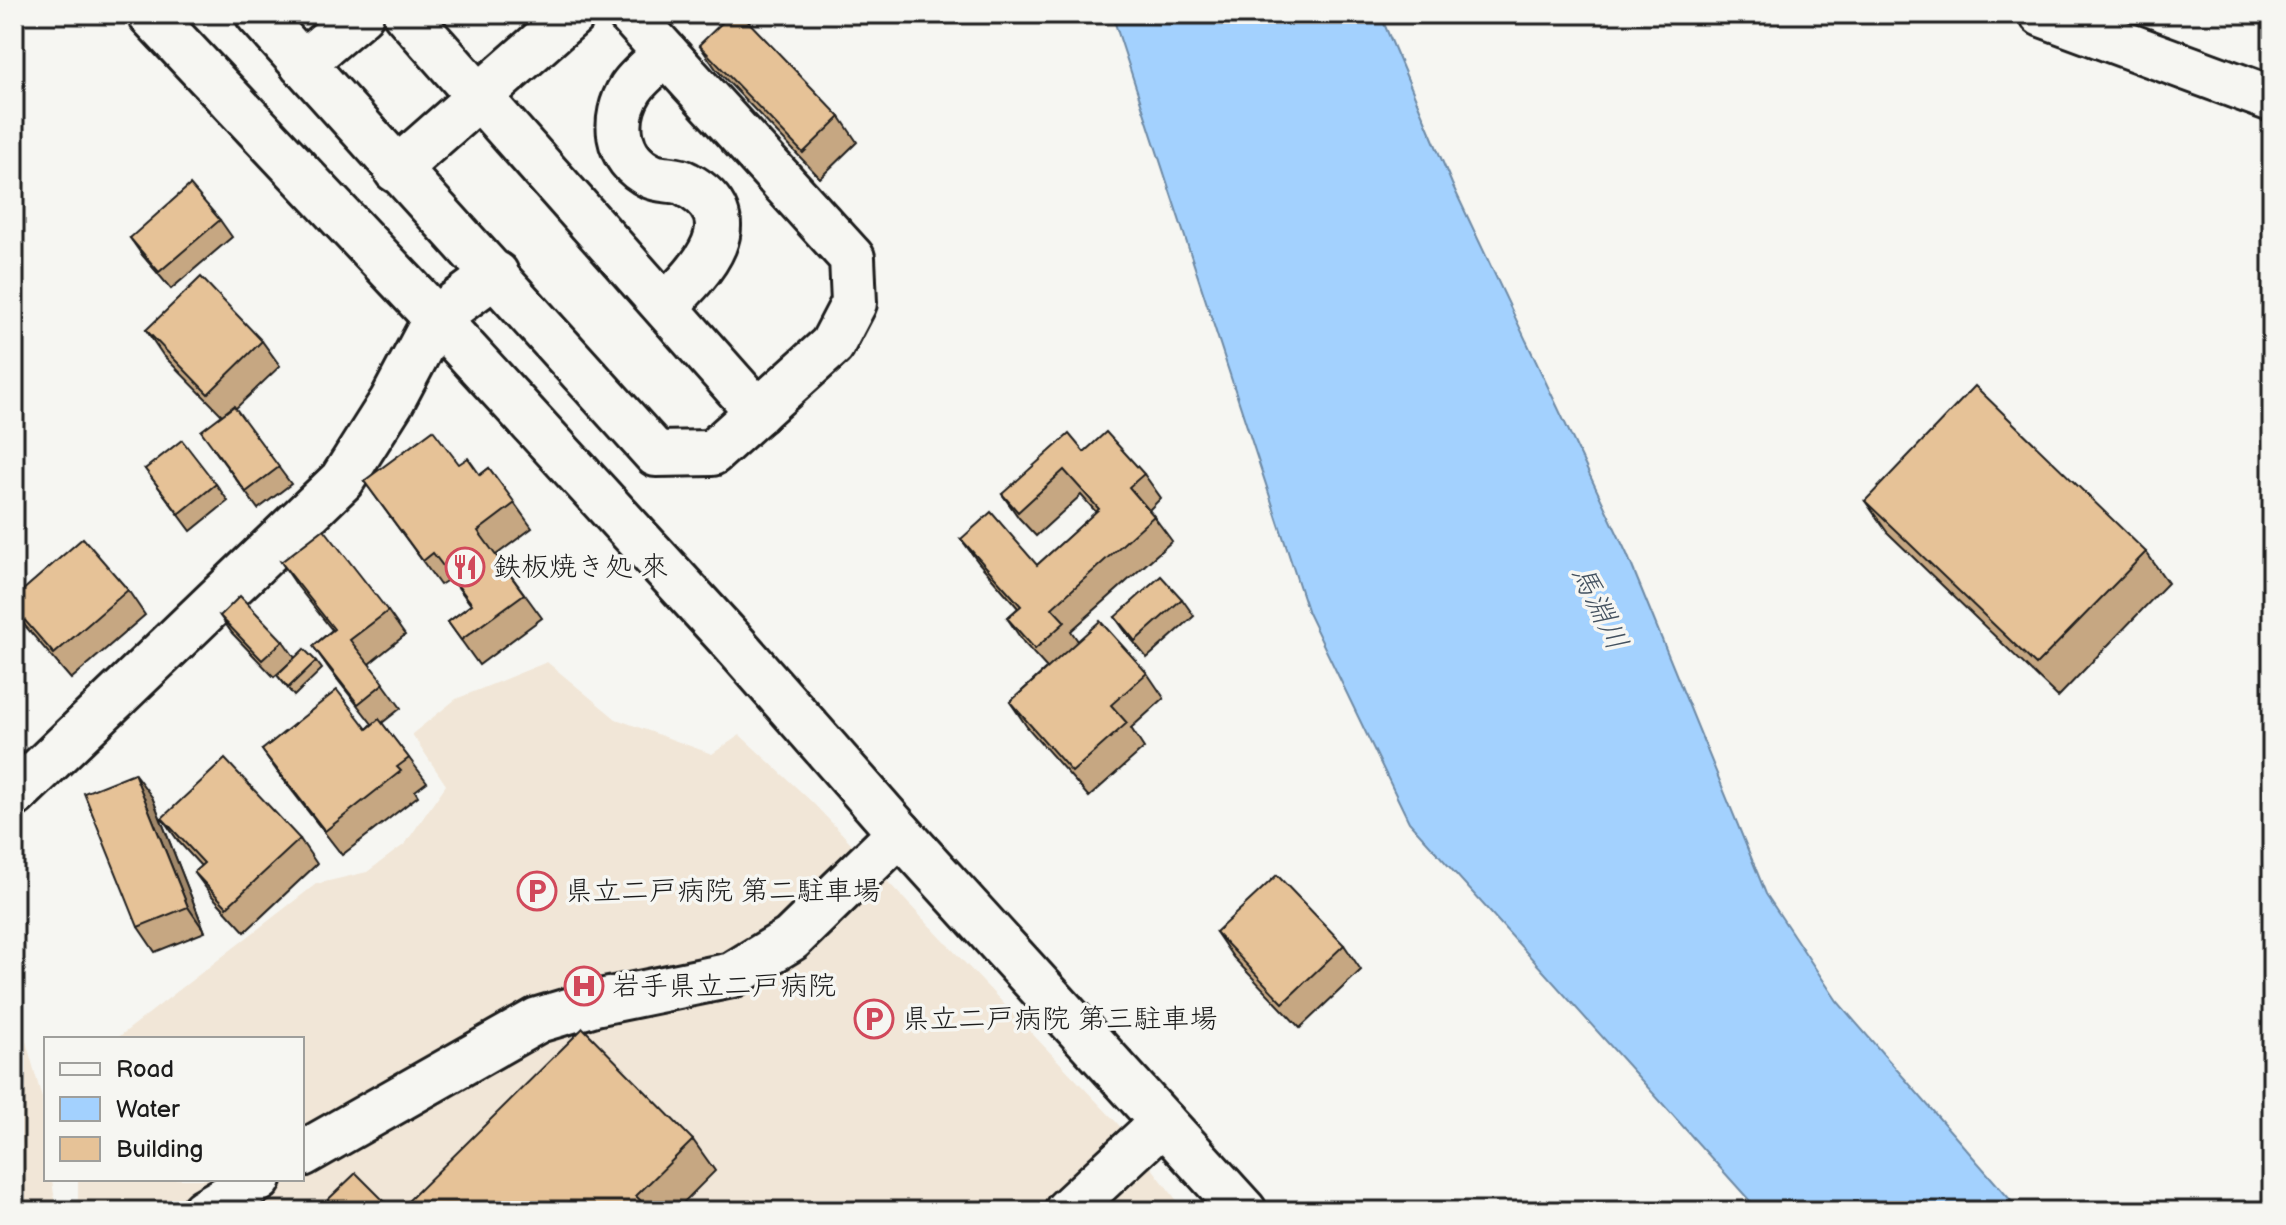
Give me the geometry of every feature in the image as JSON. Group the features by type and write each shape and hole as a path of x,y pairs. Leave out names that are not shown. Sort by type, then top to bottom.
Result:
{"street":[{"path":"150,14 436,318 729,638 900,833 1244,1211"},
{"path":"258,14 656,454 712,453 832,345 854,303 852,258 630,14"},
{"path":"302,64 361,14"},
{"path":"406,14 758,412"},
{"path":"396,170 573,14"},
{"path":"2042,14 2272,99"},
{"path":"666,54 633,86 618,113 621,145 634,165 652,177 684,182 708,199 718,221 714,252 701,271 666,305"},
{"path":"14,795 342,480 392,401 436,318 496,274"},
{"path":"304,1153 538,1020 595,1003 732,975 791,939 900,833"},
{"path":"1067,1211 1163,1122"},
{"path":"204,1211 256,1181"}],"shaded area":[{"name":"岩手県立二戸病院","path":"547,662 616,719 712,754 740,735 812,802 1118,1124 1185,1211 67,1211 78,1199 78,1181 304,1181 304,1037 119,1037 316,884 367,872 405,844 446,785 412,734 456,699"},
{"path":"14,999 42,1098 44,1181 52,1181 56,1211 14,1211"}],"water":[{"name":"馬淵川","path":"1112,14 1380,14 1452,184 1627,554 1766,894 1837,1001 2020,1211 1759,1211 1409,822 1308,613"}],"building":[{"path":"731,14 741,14 840,117 803,153 699,45"},
{"path":"190,185 220,220 159,272 130,238"},
{"path":"201,277 262,341 208,394 146,330"},
{"path":"1975,386 2146,552 2036,665 1865,501"},
{"path":"234,406 279,467 246,492 201,431"},
{"name":"鉄板焼き処 來","path":"433,430 459,464 468,458 480,475 489,468 515,503 478,531 524,594 461,640 448,622 472,604 433,553 423,561 364,481"},
{"path":"1106,432 1144,474 1129,487 1154,516 1052,608 1065,622 1035,649 1007,618 1021,606 961,539 991,512 1037,565 1099,509 1064,470 1018,512 1002,494 1069,434 1084,452"},
{"path":"182,440 216,484 179,514 145,469"},
{"path":"324,529 388,611 350,640 384,683 358,704 313,646 334,629 281,562"},
{"path":"83,538 128,590 54,654 14,608 14,598"},
{"path":"1161,576 1182,599 1135,641 1115,617"},
{"path":"240,596 283,641 262,660 220,616"},
{"path":"1100,621 1147,673 1111,705 1127,723 1072,772 1010,702"},
{"path":"304,649 316,661 288,688 277,675"},
{"path":"337,690 367,729 379,719 409,758 397,767 401,771 325,831 262,750"},
{"path":"225,759 300,839 227,907 194,872 204,863 162,818"},
{"path":"134,773 188,907 138,927 84,793"},
{"path":"1277,875 1344,945 1283,1003 1216,932"},
{"path":"583,1028 693,1140 636,1196 651,1211 398,1211"},
{"path":"356,1173 394,1211 316,1211"}],"place":[{"name":"鉄板焼き処 來","path":"465,567"},
{"name":"県立二戸病院 第二駐車場","path":"537,891"},
{"name":"岩手県立二戸病院","path":"584,986"},
{"name":"県立二戸病院 第三駐車場","path":"874,1019"}]}
